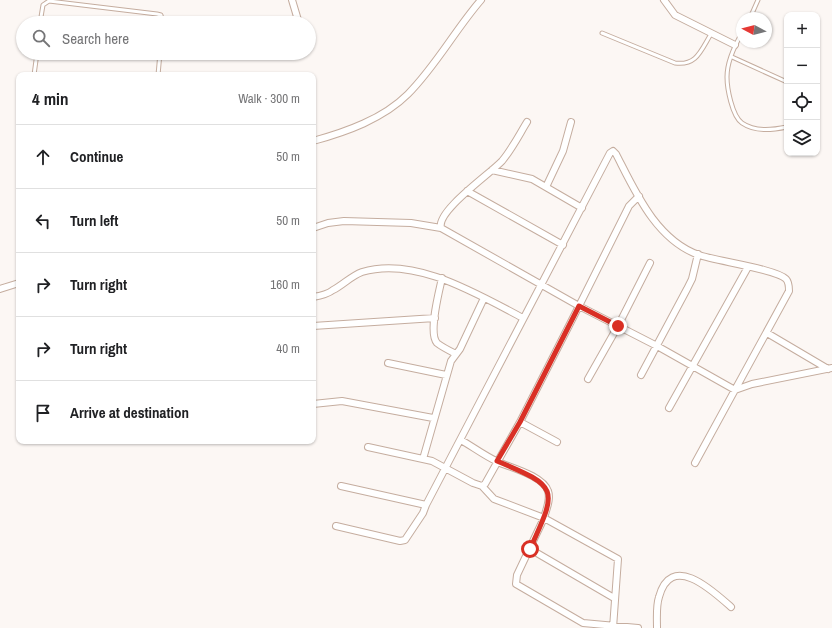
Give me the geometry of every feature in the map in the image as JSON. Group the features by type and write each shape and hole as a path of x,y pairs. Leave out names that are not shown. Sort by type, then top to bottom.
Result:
{"street":[{"path":"292,0 297,16"},
{"path":"316,141 359,126 384,112 407,96 431,68 453,35 481,0"},
{"path":"664,0 675,15 735,45"},
{"path":"442,228 441,222 444,216 467,191 502,161 515,144 526,122"},
{"path":"546,187 563,151 571,122"},
{"path":"336,526 400,541 405,540 423,514 426,505 523,318 612,151 616,154 639,196 660,227 671,237 698,254 774,273 786,279 789,284 789,291 767,333 695,463"},
{"path":"492,170 527,177 582,208"},
{"path":"467,191 563,245"},
{"path":"482,486 520,422 629,206 639,196"},
{"path":"316,227 328,223 344,221 411,223 442,228 541,286 657,346 735,390 752,384 830,368"},
{"path":"641,375 692,279 698,254"},
{"path":"588,379 618,326 650,263"},
{"path":"669,408 748,267"},
{"path":"316,296 333,291 361,272 403,269 420,271 442,278 523,318"},
{"path":"442,278 435,318 434,336 437,343 456,354"},
{"path":"0,289 16,284"},
{"path":"423,459 433,418 451,361 484,298"},
{"path":"316,326 435,318"},
{"path":"767,333 830,368"},
{"path":"388,363 446,375"},
{"path":"316,404 342,401 433,418"},
{"path":"520,422 557,442"},
{"path":"460,440 497,461 530,475 546,486 549,492 544,518 517,575 516,584 578,620 613,627 638,628"},
{"path":"368,447 423,459 446,468 473,483 482,486 494,499 544,518 618,559 613,627"},
{"path":"341,486 426,505"},
{"path":"530,549 614,598"},
{"path":"657,628 658,599 661,591 670,580 678,576 685,576 698,580 708,586 731,607"}],"lane":[{"path":"753,12 758,0"},
{"path":"41,16 43,5 48,1 157,14 161,16"},
{"path":"602,33 675,63 683,64 692,61 698,55 711,34"},
{"path":"735,45 727,76 732,105 737,118 748,126 760,129 784,127"},
{"path":"732,57 784,81"},
{"path":"34,72 36,60"},
{"path":"158,72 159,60"}],"route":[{"path":"530,549 544,518 549,492 546,486 530,475 497,461 520,422 579,306 618,326"}]}
